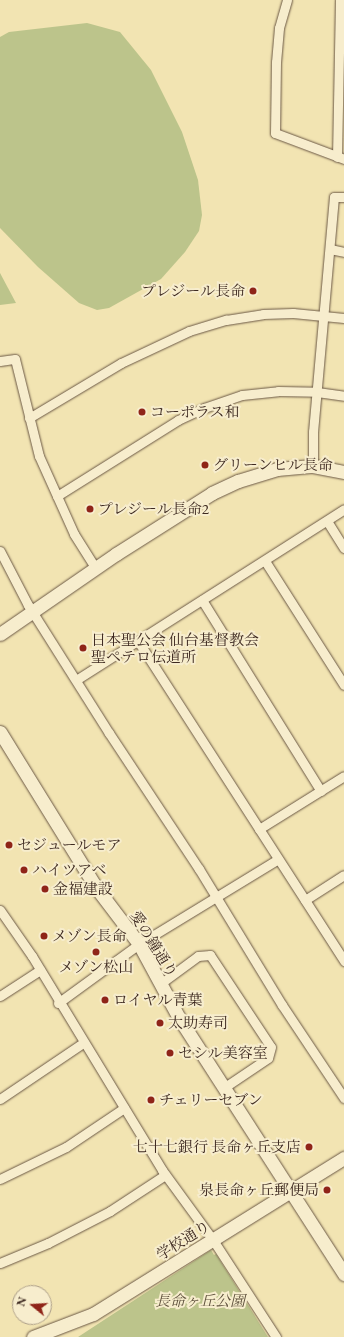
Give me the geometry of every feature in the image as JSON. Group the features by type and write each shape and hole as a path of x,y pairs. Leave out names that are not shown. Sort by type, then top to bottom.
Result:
{"street":[{"path":"287,0 279,28 276,55 275,133 341,158 340,0"},
{"path":"313,466 312,432 325,315 334,197 344,197"},
{"path":"330,249 344,252"},
{"path":"29,418 122,362 189,331 226,320 263,314 325,315 344,318"},
{"path":"0,361 15,359 39,456 74,534 96,569"},
{"path":"57,496 178,420 204,408 242,395 278,391 317,392 344,396"},
{"path":"0,634 212,493 238,480 277,469 313,466 344,472"},
{"path":"76,680 265,561 344,509"},
{"path":"327,521 344,548"},
{"path":"0,551 33,613 217,898 282,1005 344,1098"},
{"path":"265,561 344,685"},
{"path":"202,600 321,791"},
{"path":"138,641 344,961"},
{"name":"愛の鐘通り","path":"0,732 95,886 138,944 179,1018 344,1274"},
{"path":"259,829 344,776"},
{"path":"58,1003 138,944 217,898 278,859"},
{"path":"305,900 344,875"},
{"path":"0,910 40,970 58,1003 165,1175 213,1240 276,1337"},
{"path":"160,984 198,956 210,955 271,1047 268,1058 225,1088"},
{"path":"0,996 40,970"},
{"path":"0,1099 83,1044"},
{"path":"0,1179 66,1147 124,1108"},
{"name":"学校通り","path":"33,1337 93,1314 292,1192 344,1158"},
{"path":"0,1263 42,1246 110,1211 165,1175"}],"green space":[{"path":"87,23 120,32 151,70 182,132 198,180 202,215 199,231 185,252 161,279 109,308 97,310 79,303 38,267 0,228 0,37 9,32"},
{"path":"0,273 16,303 0,305"},
{"name":"長命ヶ丘公園","path":"211,1250 214,1255 216,1254 268,1337 78,1337"}],"place":[{"name":"プレジール長命","path":"253,291"},
{"name":"コーポラス和","path":"142,412"},
{"name":"グリーンヒル長命","path":"205,465"},
{"name":"プレジール長命2","path":"90,509"},
{"name":"日本聖公会 仙台基督教会 聖ペテロ伝道所","path":"83,648"},
{"name":"セジュールモア","path":"9,845"},
{"name":"ハイツアベ","path":"24,870"},
{"name":"金福建設","path":"45,889"},
{"name":"メゾン長命","path":"44,936"},
{"name":"メゾン松山","path":"96,952"},
{"name":"ロイヤル青葉","path":"105,1000"},
{"name":"太助寿司","path":"160,1023"},
{"name":"セシル美容室","path":"170,1053"},
{"name":"チェリーセブン","path":"151,1100"},
{"name":"七十七銀行 長命ヶ丘支店","path":"309,1147"},
{"name":"泉長命ヶ丘郵便局","path":"327,1190"}]}
